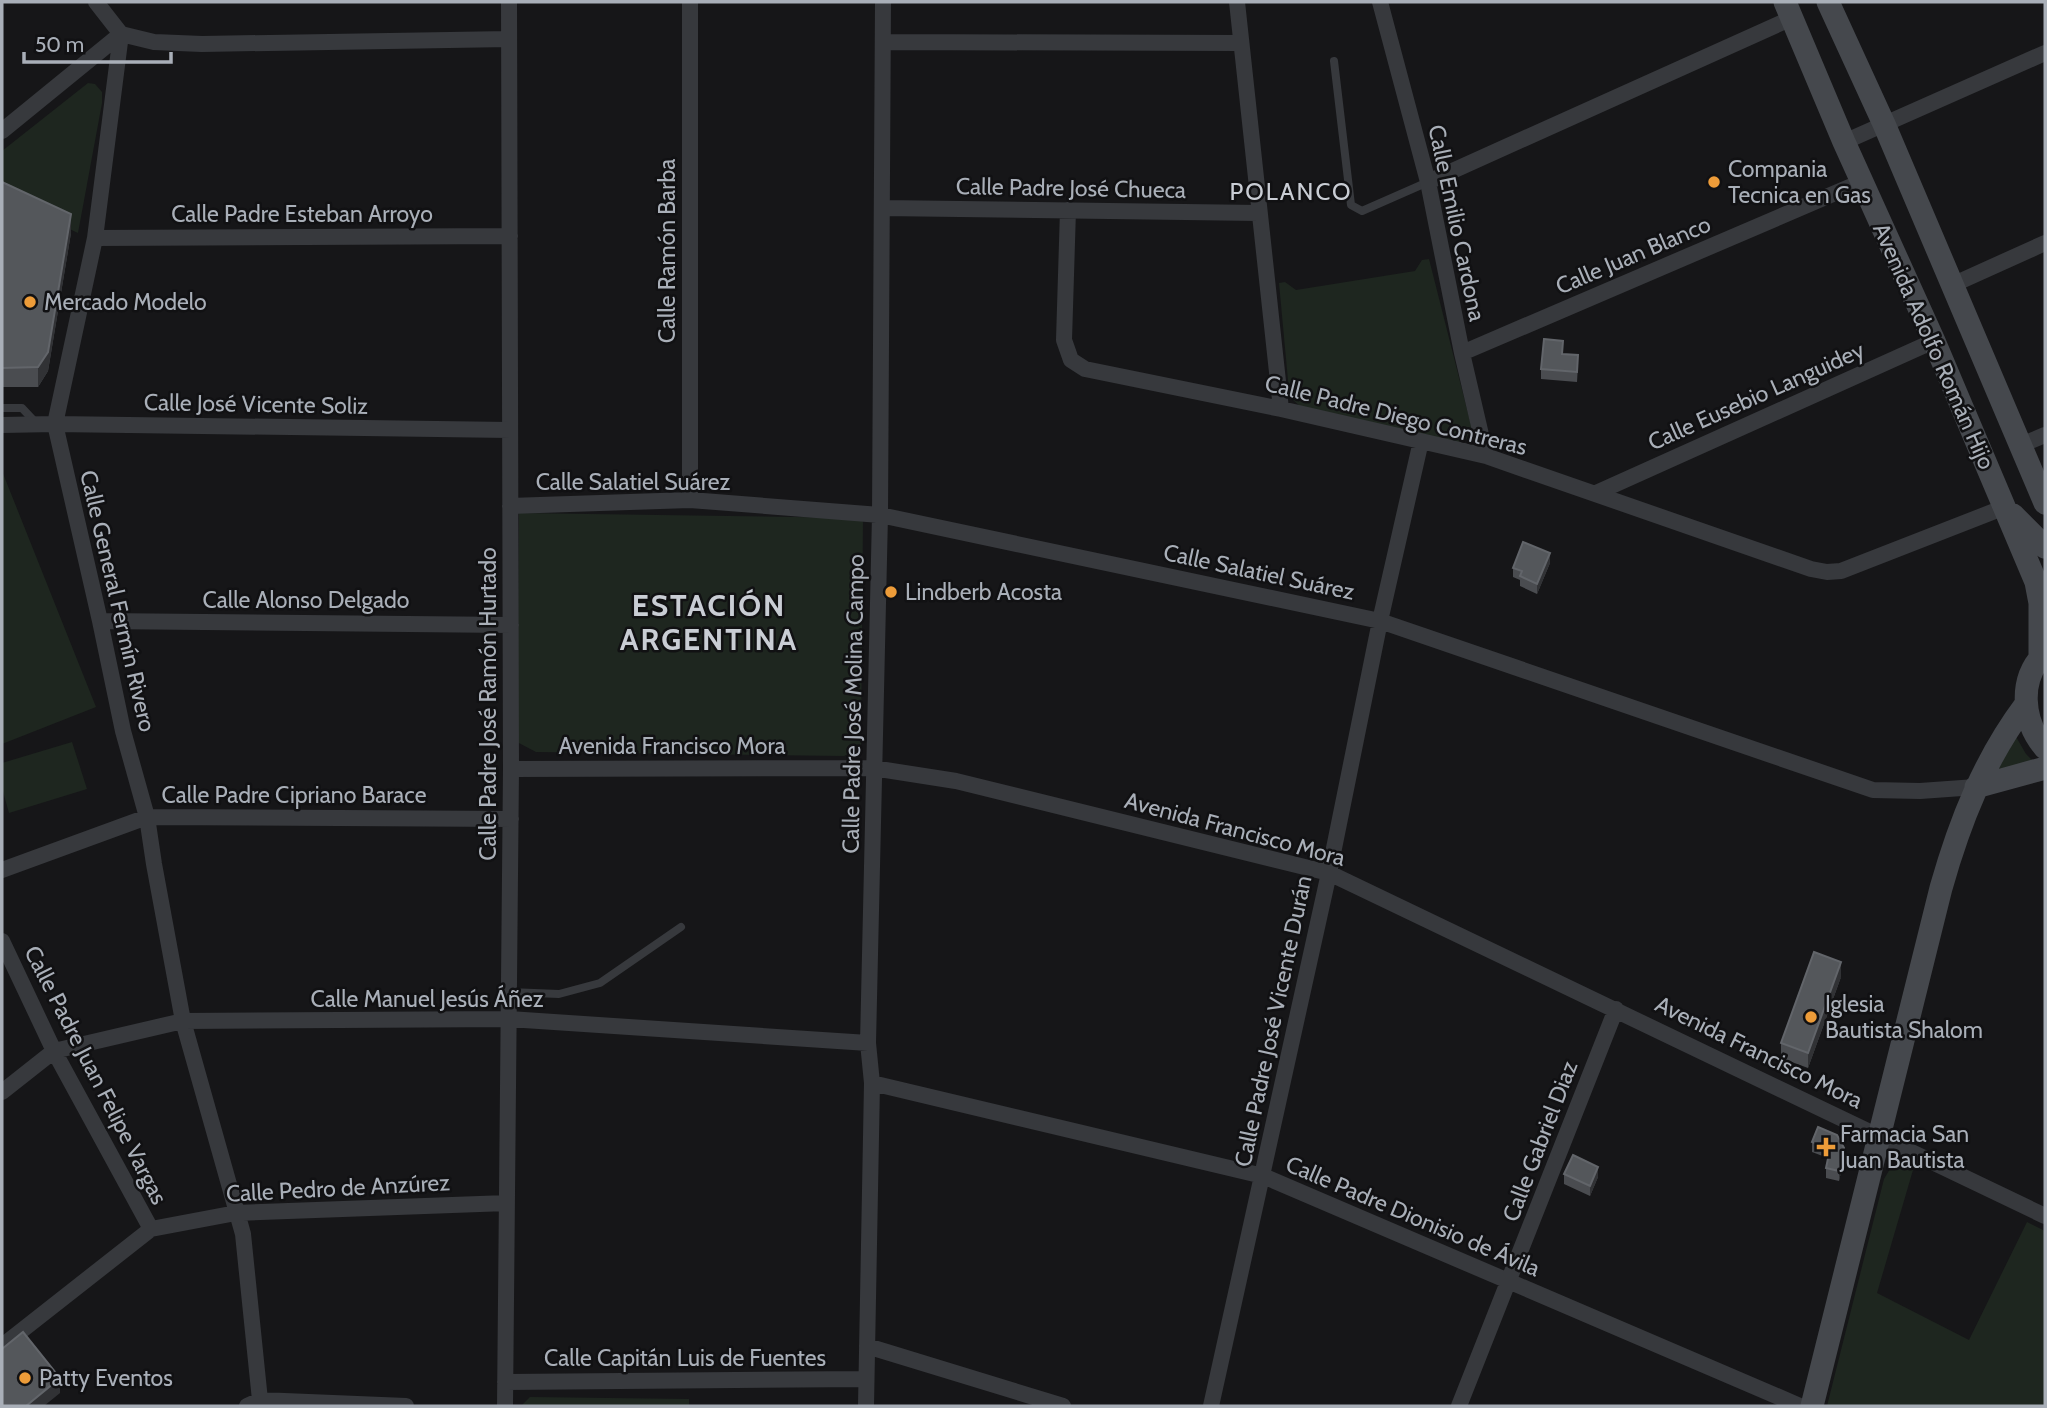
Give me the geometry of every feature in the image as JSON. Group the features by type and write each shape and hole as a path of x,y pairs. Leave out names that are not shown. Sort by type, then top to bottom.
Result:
{"main road":[{"name":"Avenida Adolfo Román Hijo","path":"1828,2 1884,124 2045,503"},
{"name":"Avenida Adolfo Román Hijo","path":"1788,10 1861,182 2006,507 2036,582 2043,655"},
{"path":"2006,507 2045,547"},
{"path":"2043,655 2032,671 2026,704 2029,722 2045,748"},
{"path":"1812,1406 1955,838 1976,787 2010,725 2026,704"},
{"path":"1976,787 2045,768"}],"street":[{"path":"96,2 121,34 154,42 202,44 509,39"},
{"name":"Calle Padre José Ramón Hurtado","path":"505,1406 511,819 509,2"},
{"name":"Calle Ramón Barba","path":"690,2 690,500"},
{"name":"Calle Padre José Molina Campo","path":"866,1406 872,1083 869,1043 873,768 880,515 883,2"},
{"path":"1237,2 1281,409"},
{"name":"Calle Emilio Cardona","path":"1380,2 1428,182 1462,353 1486,456"},
{"path":"1428,182 1788,10"},
{"path":"2,131 121,34"},
{"name":"Calle General Fermín Rivero","path":"121,34 95,237 55,424 123,731 147,817 183,1021 243,1234 254,1403"},
{"path":"884,42 1241,43"},
{"path":"1844,142 2045,52"},
{"name":"Calle Juan Blanco","path":"1462,353 1861,182"},
{"name":"Calle Padre José Chueca","path":"882,208 1259,214"},
{"name":"Calle Padre Diego Contreras","path":"1068,210 1065,340 1071,360 1085,369 1281,409 1486,456 1811,569 1827,572 1842,570 2006,507"},
{"name":"Calle Padre Esteban Arroyo","path":"95,237 510,236"},
{"path":"1952,285 2045,243"},
{"name":"Calle Eusebio Languidey","path":"1596,493 1934,341"},
{"name":"Calle José Vicente Soliz","path":"2,425 510,430"},
{"path":"2021,445 2045,435"},
{"name":"Calle Padre José Vicente Durán","path":"1211,1406 1421,440"},
{"name":"Calle Salatiel Suárez","path":"510,506 690,500 880,515 1380,621 1873,790 1920,791 1976,787"},
{"name":"Calle Alonso Delgado","path":"100,621 511,625"},
{"name":"Avenida Francisco Mora","path":"511,769 873,768 956,781 1329,873 2045,1216"},
{"name":"Calle Padre Cipriano Barace","path":"2,870 147,817 511,819"},
{"name":"Calle Padre Juan Felipe Vargas","path":"2,941 54,1051 151,1230"},
{"name":"Calle Gabriel Diaz","path":"1459,1406 1616,1009"},
{"name":"Calle Manuel Jesús Áñez","path":"2,1092 54,1051 183,1021 509,1019 869,1043"},
{"name":"Calle Padre Dionisio de Ávila","path":"872,1083 1263,1176 1800,1406"},
{"name":"Calle Pedro de Anzúrez","path":"2,1346 151,1230 236,1213 507,1203"},
{"path":"867,1346 1063,1406"},
{"name":"Calle Capitán Luis de Fuentes","path":"505,1382 866,1379"},
{"path":"254,1403 407,1406"}],"lane":[{"path":"1334,61 1351,205 1362,212 1428,182"},
{"path":"2,408 22,408 37,424"},
{"path":"509,992 559,993 600,983 681,926"}],"shaded area":[{"path":"88,83 95,84 102,92 102,103 78,233 2,197 2,151"},
{"path":"1429,259 1472,429 1466,440 1460,443 1300,406 1293,400 1289,391 1279,283 1285,282 1296,290 1415,271 1422,260"},
{"path":"2,471 96,707 2,744"},
{"path":"519,513 863,518 861,747 844,756 536,752 517,742"},
{"path":"2015,735 2033,761 1998,770"},
{"path":"72,742 87,789 9,813 2,788 2,763"},
{"path":"1900,1166 1913,1170 1877,1293 1969,1340 2027,1222 2045,1231 2045,1406 1827,1406 1884,1179 1890,1169"},
{"path":"530,1397 689,1399 689,1406 521,1406"}],"building":[{"name":"Mercado Modelo","path":"2,182 71,214 48,352 38,367 2,368"},
{"path":"1544,339 1563,341 1562,354 1578,355 1577,372 1541,369"},
{"path":"1523,542 1550,553 1537,584 1520,576 1522,571 1513,568"},
{"name":"Iglesia Bautista Shalom","path":"1814,952 1841,962 1808,1053 1781,1043"},
{"path":"1818,1127 1837,1135 1844,1148 1839,1171 1826,1168 1830,1149 1812,1142"},
{"path":"1573,1155 1598,1167 1590,1186 1564,1174"},
{"name":"Patty Eventos","path":"23,1332 60,1378 26,1406 2,1406 2,1349"}],"place":[{"name":"Compania Tecnica en Gas","path":"1714,182"},
{"name":"Mercado Modelo","path":"30,302"},
{"name":"Lindberb Acosta","path":"891,592"},
{"name":"Iglesia Bautista Shalom","path":"1811,1017"},
{"name":"Farmacia San Juan Bautista","path":"1826,1147"},
{"name":"Patty Eventos","path":"25,1378"}],"district":[{"name":"POLANCO","path":"1291,191"},
{"name":"ESTACIÓN ARGENTINA","path":"709,622"}]}
